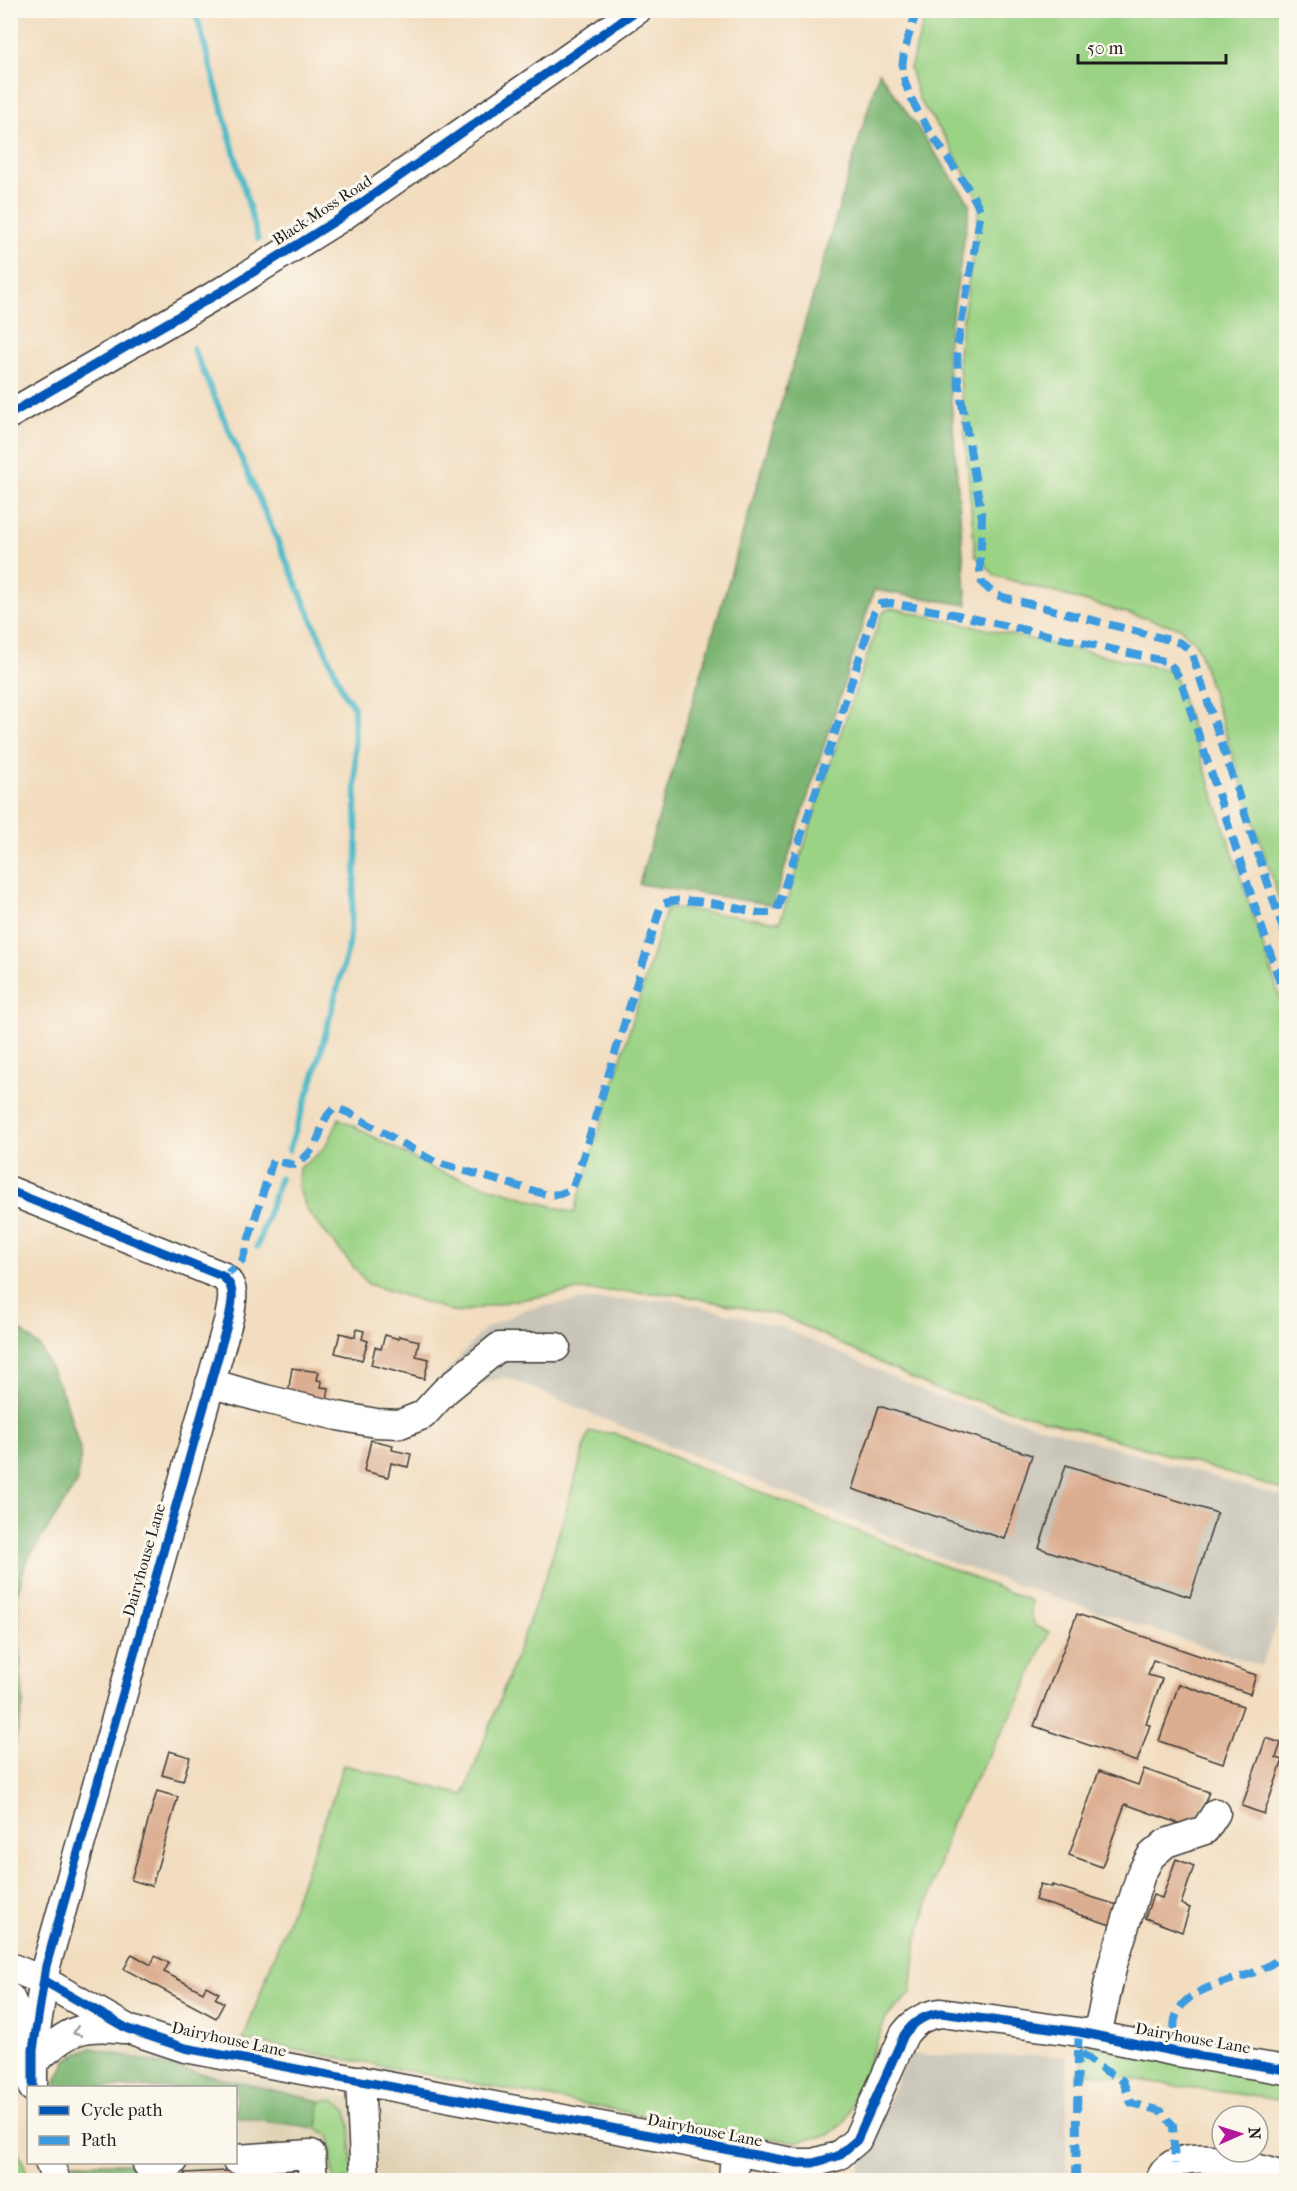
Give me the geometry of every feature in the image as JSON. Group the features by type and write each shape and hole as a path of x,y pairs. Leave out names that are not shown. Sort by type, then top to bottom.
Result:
{"street":[{"name":"Black Moss Road","path":"10,414 231,286 340,218 637,10"},
{"name":"Dairyhouse Lane","path":"10,1191 204,1268 227,1280 231,1286 233,1301 78,1845 44,1981 128,2029 185,2048 798,2163 828,2160 847,2150 857,2140 904,2035 910,2026 929,2015 941,2013 1097,2035 1177,2052 1287,2070"},
{"path":"210,1383 265,1400 338,1416 376,1423 400,1424 423,1415 446,1391 499,1347 556,1347"},
{"path":"1097,2035 1113,1964 1141,1874 1151,1856 1166,1843 1205,1830 1216,1813"},
{"path":"10,1968 44,1981 33,2075"},
{"path":"10,1998 26,2032 33,2075"},
{"path":"33,2075 75,2031 97,2025 128,2029"},
{"path":"360,2080 365,2181"},
{"path":"733,2181 735,2151"},
{"path":"237,2158 312,2154 313,2181"},
{"path":"1160,2181 1162,2176 1175,2164 1192,2158 1215,2159 1287,2177"},
{"path":"49,2164 56,2181"}],"shaded area":[{"path":"585,1300 674,1300 784,1328 935,1396 1286,1498 1286,1601 1261,1666 956,1564 507,1377 472,1386 443,1412 435,1433 416,1407 484,1329 526,1309"},
{"path":"96,2039 333,2095 663,2152 707,2163 715,2180 78,2180 70,2164 237,2164 237,2086 59,2086 67,2049"},
{"path":"908,2055 1067,2056 1066,2180 855,2180"}],"green space":[{"path":"927,11 1286,11 1286,921 1197,645 1180,628 996,576 975,555 958,353 980,202 945,137 919,100 910,68"},
{"path":"879,72 970,204 947,349 967,605 874,590 773,905 639,884"},
{"path":"892,608 1173,671 1286,1016 1286,1491 1155,1451 935,1389 783,1316 676,1294 579,1290 506,1302 458,1313 368,1284 308,1212 298,1187 299,1168 314,1158 324,1147 339,1118 435,1170 574,1213 667,907 780,922 830,764 881,616 886,610"},
{"path":"11,1322 40,1347 66,1401 81,1453 77,1483 26,1562 17,1594 23,1705 11,1752"},
{"path":"589,1432 614,1433 1031,1601 1031,1615 1035,1626 1049,1632 1021,1697 951,1823 916,1944 911,1994 886,2018 845,2122 828,2135 795,2142 748,2135 243,2040 343,1765 464,1795 547,1573"},
{"path":"10,2031 13,2038 15,2143 30,2180 11,2180"},
{"path":"1083,2043 1286,2077 1286,2101 1082,2072"},
{"path":"91,2048 320,2101 317,2128 237,2117 237,2086 56,2086 56,2081 67,2059"},
{"path":"334,2100 347,2111 353,2180 334,2180 330,2136 317,2128 320,2101"},
{"path":"74,2164 136,2164 149,2180 82,2180"}],"building":[{"path":"356,1329 364,1331 362,1339 368,1341 362,1360 335,1353 340,1333 355,1337"},
{"path":"385,1335 419,1341 416,1356 429,1359 424,1379 371,1365 375,1347 381,1349"},
{"path":"292,1368 319,1372 317,1380 322,1381 321,1387 329,1388 326,1406 287,1400"},
{"path":"879,1406 1032,1455 1005,1539 852,1489"},
{"path":"371,1440 393,1445 392,1450 411,1454 408,1467 391,1463 388,1477 364,1471"},
{"path":"1066,1465 1217,1513 1190,1597 1039,1548"},
{"path":"1077,1614 1256,1675 1250,1694 1153,1660 1148,1675 1162,1679 1146,1724 1150,1725 1137,1762 1034,1726"},
{"path":"1179,1684 1243,1706 1223,1763 1159,1741"},
{"path":"1266,1738 1281,1743 1276,1758 1283,1760 1264,1814 1242,1806"},
{"path":"169,1751 190,1757 183,1781 162,1775"},
{"path":"1144,1769 1209,1792 1195,1829 1125,1804 1102,1867 1069,1855 1099,1771 1138,1785"},
{"path":"157,1791 178,1797 152,1886 131,1880"},
{"path":"1176,1859 1194,1866 1181,1904 1190,1908 1182,1932 1145,1918 1153,1895 1162,1898"},
{"path":"1040,1884 1052,1887 1052,1885 1124,1907 1117,1927 1035,1900"},
{"path":"132,1954 151,1965 155,1956 169,1963 164,1972 203,1992 206,1986 219,1993 215,1998 224,2003 216,2018 124,1969"},
{"path":"292,2168 292,2180 185,2180 185,2173"}],"waterway":[{"path":"195,10 258,239"},
{"path":"193,348 345,695 354,707 357,853 349,945 314,1076 289,1150"},
{"path":"257,1247 280,1178"}],"marked path":[{"path":"917,10 903,60 904,76 910,95 920,115 981,212 957,348 958,381 982,517 980,570 982,583 995,595 1181,643 1191,651 1286,938"},
{"path":"223,1277 242,1261 273,1160 294,1165 303,1159 315,1145 328,1115 336,1108 349,1113 435,1162 548,1195 560,1194 572,1189 661,905 681,900 723,905 760,913 777,910 874,613 880,604 891,603 953,614 1169,662 1181,681 1286,1001"},
{"path":"1177,2052 1174,2023 1182,2005 1209,1987 1260,1970 1275,1961 1286,1950"},
{"path":"1079,2032 1078,2050 1097,2066 1123,2081 1131,2103 1161,2111 1173,2126 1175,2164"},
{"path":"1076,2180 1078,2050"}],"cycle path":[{"path":"10,414 231,286 340,218 637,10"},
{"path":"10,1191 222,1276 232,1290 229,1318 46,1966 33,2050 33,2086"},
{"path":"44,1981 128,2029 185,2048 798,2163 813,2163 838,2156 857,2140 904,2035 916,2022 935,2014 1079,2032 1177,2052 1286,2070"}]}
